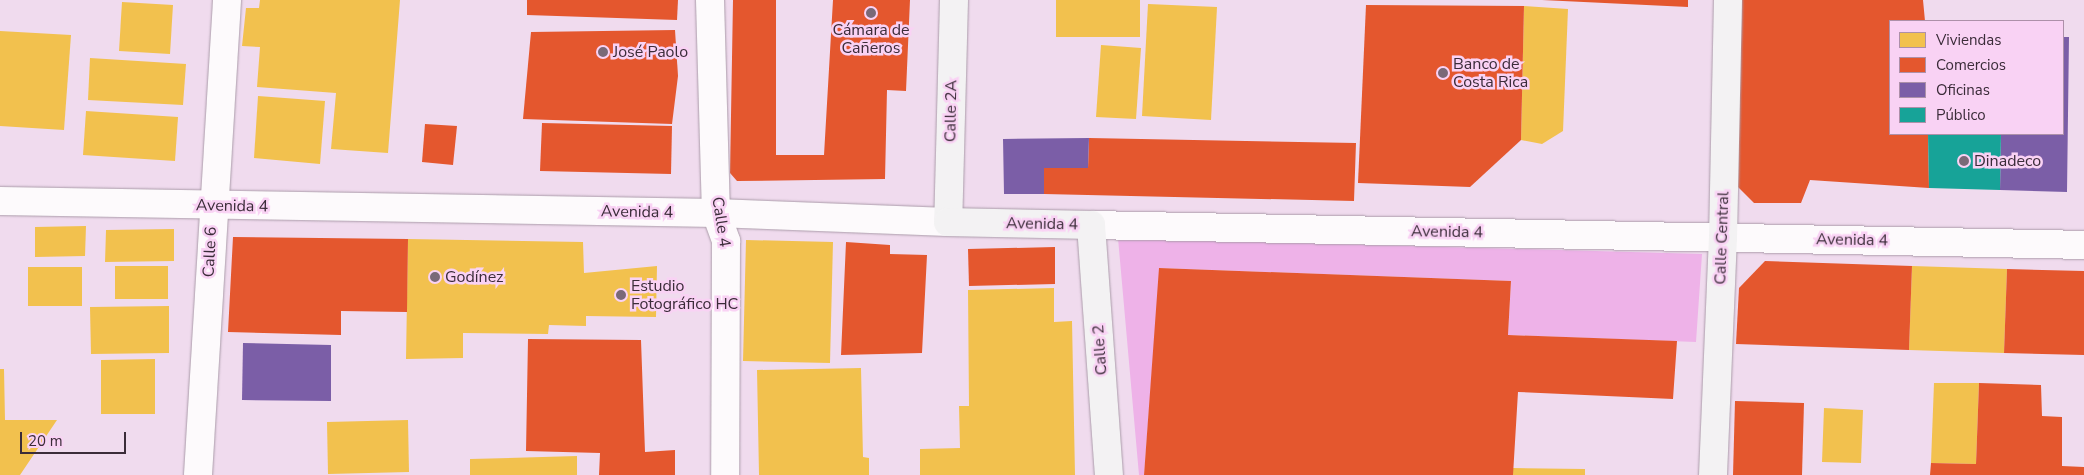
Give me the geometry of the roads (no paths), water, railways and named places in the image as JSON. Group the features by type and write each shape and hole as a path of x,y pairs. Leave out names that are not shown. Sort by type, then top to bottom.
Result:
{"main road":[{"name":"Calle 2A","path":"948,222 954,0"},
{"name":"Calle Central","path":"1713,475 1723,238 1728,0"},
{"name":"Avenida 4","path":"948,222 1091,225"},
{"name":"Calle 2","path":"1091,225 1109,475"}],"street":[{"name":"Calle 6","path":"198,475 213,206 228,0"},
{"name":"Calle 4","path":"710,0 716,214 726,241 725,475"},
{"name":"Avenida 4","path":"0,201 716,214 948,222"},
{"name":"Avenida 4","path":"1091,225 2084,245"}],"place":[{"name":"Cámara de Cañeros","path":"871,13"},
{"name":"José Paolo","path":"603,52"},
{"name":"Banco de Costa Rica","path":"1443,73"},
{"name":"Dinadeco","path":"1964,161"},
{"name":"Godínez","path":"435,277"},
{"name":"Estudio Fotográfico HC","path":"621,295"}]}
